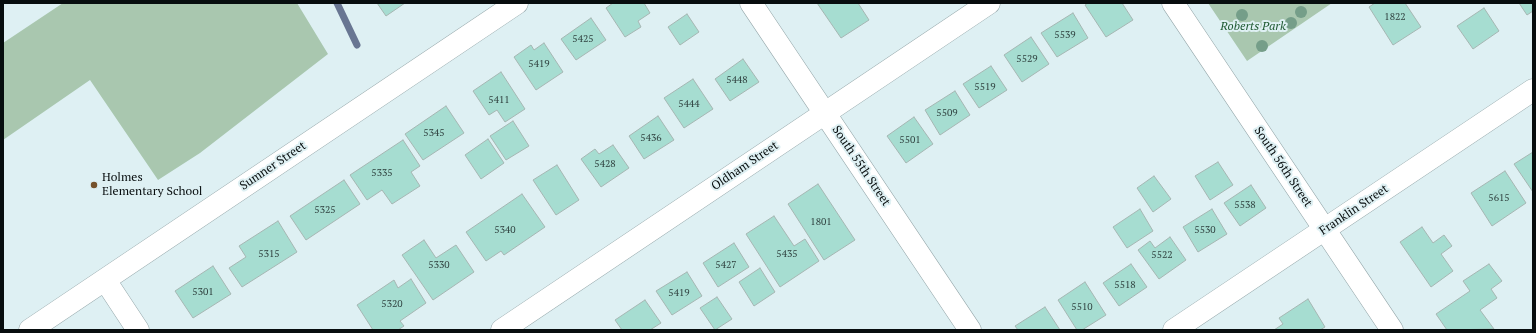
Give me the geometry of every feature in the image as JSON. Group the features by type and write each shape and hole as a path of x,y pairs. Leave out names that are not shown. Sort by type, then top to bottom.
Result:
{"street":[{"name":"Sumner Street","path":"30,330 517,3"},
{"name":"South 55th Street","path":"751,3 970,330"},
{"name":"Oldham Street","path":"502,330 989,3"},
{"name":"South 56th Street","path":"1173,3 1392,330"},
{"name":"Franklin Street","path":"1174,330 1533,90"},
{"path":"104,280 138,330"}],"green space":[{"path":"63,3 297,3 328,54 200,153 158,180 90,80 3,140 3,43"},
{"name":"Roberts Park","path":"1208,3 1332,3 1247,61"}],"building":[{"path":"377,3 405,3 386,16"},
{"path":"613,3 644,3 650,13 638,21 641,27 625,37 606,8"},
{"path":"817,3 858,3 869,20 841,38"},
{"path":"1088,3 1122,3 1133,20 1106,37 1085,5"},
{"path":"1375,3 1405,3 1421,27 1393,45 1369,7"},
{"path":"1519,3 1533,3 1533,11 1527,15"},
{"path":"1484,8 1499,31 1473,49 1457,26"},
{"path":"1073,13 1088,38 1057,57 1041,33"},
{"path":"687,14 699,32 680,45 668,27"},
{"path":"591,18 606,40 576,60 561,39"},
{"path":"1031,37 1049,64 1022,82 1004,55"},
{"path":"544,43 563,72 536,90 514,57 531,45 534,50"},
{"path":"743,59 759,82 730,101 715,79"},
{"path":"991,66 1007,90 979,108 963,84"},
{"path":"501,72 525,109 505,122 497,110 489,115 473,91"},
{"path":"693,79 713,109 684,128 664,98"},
{"path":"955,91 970,115 940,135 925,110"},
{"path":"446,106 464,133 423,160 405,134"},
{"path":"658,116 674,140 644,159 629,136"},
{"path":"914,117 933,144 906,163 887,136"},
{"path":"513,121 529,146 506,160 490,136"},
{"path":"488,139 504,163 481,179 465,155"},
{"path":"403,140 420,166 411,172 420,186 392,204 382,190 367,200 350,175"},
{"path":"613,145 629,168 601,187 581,159 595,149 599,154"},
{"path":"1533,152 1533,192 1514,164"},
{"path":"1218,162 1233,185 1210,200 1195,176"},
{"path":"557,165 579,200 556,215 533,180"},
{"path":"1505,171 1526,203 1492,226 1471,193"},
{"path":"1154,176 1171,199 1153,212 1137,188"},
{"path":"344,180 360,204 306,240 290,216"},
{"path":"818,184 855,240 824,260 788,204"},
{"path":"1251,185 1266,208 1240,226 1224,203"},
{"path":"522,194 545,227 504,255 501,251 486,261 466,232"},
{"path":"1140,209 1153,231 1127,248 1113,227"},
{"path":"1212,209 1227,234 1198,252 1183,227"},
{"path":"774,216 794,246 805,239 819,261 780,287 746,234"},
{"path":"278,221 297,252 242,287 229,268 246,257 239,246"},
{"path":"1422,227 1433,243 1444,235 1452,246 1441,254 1453,271 1431,287 1400,242"},
{"path":"1170,237 1186,260 1159,279 1138,250 1150,241 1155,248"},
{"path":"424,240 436,258 456,245 474,272 433,300 402,255"},
{"path":"734,243 749,267 718,287 703,263"},
{"path":"1131,264 1147,287 1119,306 1103,283"},
{"path":"1489,264 1502,281 1491,289 1497,298 1480,310 1494,329 1447,330 1436,314 1470,291 1463,281"},
{"path":"213,266 231,294 193,318 175,291"},
{"path":"760,268 775,292 754,306 739,282"},
{"path":"687,272 702,296 672,315 656,291"},
{"path":"411,279 426,303 400,321 404,326 398,330 373,330 357,305 394,280 398,288"},
{"path":"1085,282 1106,315 1082,330 1077,330 1058,300"},
{"path":"717,297 732,319 715,330 700,308"},
{"path":"1308,299 1325,327 1320,330 1274,330 1283,324 1279,318"},
{"path":"645,300 661,323 650,330 622,330 615,320"},
{"path":"1045,307 1060,330 1018,330 1015,326"}],"waterway":[{"path":"337,3 357,45"}],"place":[{"name":"Holmes Elementary School","path":"94,185"}]}
